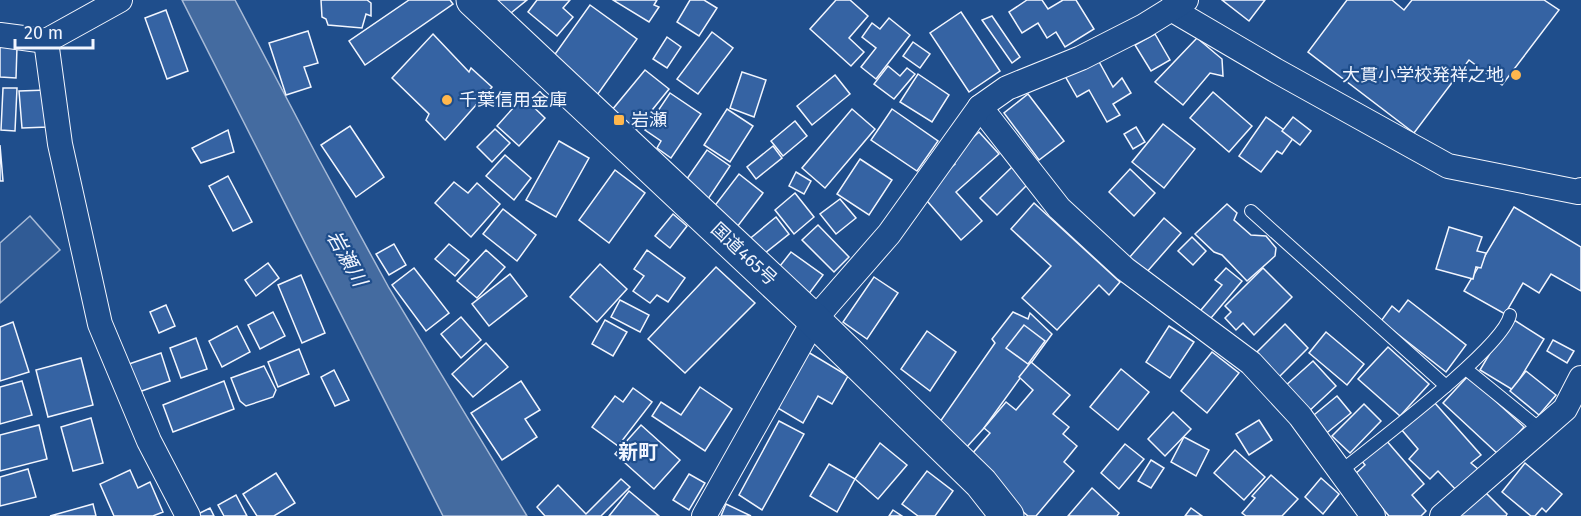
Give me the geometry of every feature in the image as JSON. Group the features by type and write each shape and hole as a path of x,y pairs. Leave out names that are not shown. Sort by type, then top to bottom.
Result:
{"highway":[{"name":"国道465号","path":"473,0 814,320 981,483 1006,516"}],"street":[{"path":"0,35 46,41 120,0"},
{"path":"704,516 814,320 889,234 980,107 1007,88 1081,58 1144,26 1179,5 1275,70 1448,166 1578,192 1581,190"},
{"path":"46,41 60,144 100,324 149,441 188,516"},
{"path":"980,107 1059,208 1125,269 1251,363 1300,416 1373,516"},
{"path":"1442,516 1541,430 1573,414 1581,378"}],"lane":[{"path":"1251,211 1446,386"},
{"path":"1341,471 1466,369 1491,344 1510,315"},
{"path":"1466,369 1541,430"}],"shaded area":[{"path":"30,216 60,250 0,303 0,243"}],"water":[{"name":"岩瀬川","path":"182,0 235,0 389,288 527,516 443,516"}],"building":[{"path":"321,0 367,0 371,3 371,16 366,14 362,28 328,25 326,19 322,17"},
{"path":"409,0 450,0 453,4 365,65 349,41"},
{"path":"492,0 527,0 506,17"},
{"path":"537,0 570,0 563,8 573,17 557,36 528,12"},
{"path":"613,0 657,0 654,5 659,7 649,22"},
{"path":"690,0 704,0 717,8 699,36 677,22"},
{"path":"836,0 850,0 868,16 849,38 864,52 851,66 810,29"},
{"path":"1027,0 1042,0 1048,9 1063,0 1076,0 1094,29 1065,47 1056,32 1047,38 1038,23 1022,33 1009,12"},
{"path":"1222,0 1265,0 1249,21"},
{"path":"1347,0 1392,0 1404,10 1412,0 1544,0 1559,10 1502,85 1469,60 1414,133 1308,52"},
{"path":"590,5 637,39 595,98 548,64"},
{"path":"166,10 188,71 167,79 145,18"},
{"path":"961,12 1000,71 969,92 930,33"},
{"path":"992,16 1020,57 1012,63 982,20"},
{"path":"889,18 910,35 876,79 861,67 876,48 862,37 872,23 880,29"},
{"path":"308,31 318,63 304,67 311,87 286,95 269,43"},
{"path":"712,32 733,48 698,94 677,79"},
{"name":"千葉信用金庫","path":"433,34 469,72 471,68 492,87 445,140 426,120 429,114 392,78"},
{"path":"1155,34 1170,60 1151,71 1135,45"},
{"path":"667,37 681,47 667,68 653,59"},
{"path":"1197,38 1222,59 1223,76 1210,73 1183,105 1155,82"},
{"path":"913,42 930,54 920,68 903,56"},
{"path":"0,46 17,47 16,78 0,77"},
{"path":"1097,58 1113,87 1122,78 1131,93 1113,104 1120,115 1107,122 1089,90 1077,97 1065,76"},
{"path":"888,66 900,76 907,68 915,74 894,99 874,84"},
{"path":"645,70 669,89 636,130 612,110"},
{"path":"742,72 766,80 754,117 730,108"},
{"path":"918,74 949,95 932,122 900,102"},
{"path":"835,75 850,94 812,125 797,106"},
{"path":"3,88 17,88 15,131 1,130"},
{"path":"47,90 48,127 22,128 19,91"},
{"path":"1213,92 1252,126 1229,152 1190,118"},
{"path":"670,93 701,114 671,158 657,148 661,141 645,130"},
{"path":"1028,94 1064,141 1039,160 1004,113"},
{"path":"523,97 545,118 519,146 497,126"},
{"path":"727,109 753,126 730,162 704,145"},
{"path":"852,109 875,129 825,188 802,168"},
{"path":"892,109 938,141 917,171 871,140"},
{"path":"1266,117 1294,137 1282,154 1277,151 1261,172 1239,156"},
{"path":"1293,117 1311,131 1300,145 1282,131"},
{"path":"795,121 807,136 783,156 771,141"},
{"path":"1163,124 1195,149 1164,188 1132,162"},
{"path":"350,126 384,177 356,197 321,145"},
{"path":"1136,127 1145,142 1133,149 1124,134"},
{"path":"495,129 510,143 492,162 477,147"},
{"path":"228,130 234,152 201,163 192,148"},
{"path":"979,132 999,154 956,192 982,221 961,240 921,194 955,164 951,158"},
{"path":"559,141 589,158 556,217 526,200"},
{"path":"0,145 3,181 0,181"},
{"path":"773,146 782,158 756,179 747,167"},
{"path":"707,150 730,166 708,199 684,183"},
{"path":"505,155 531,178 514,200 486,176"},
{"path":"860,159 892,180 869,215 837,194"},
{"path":"1012,167 1028,184 997,215 980,198"},
{"path":"1130,169 1155,193 1134,216 1109,192"},
{"path":"615,170 645,193 609,243 579,220"},
{"path":"796,172 811,181 804,194 789,186"},
{"path":"739,174 763,193 737,227 713,208"},
{"path":"228,176 252,222 233,231 209,186"},
{"path":"454,182 468,193 477,183 500,204 471,237 435,203"},
{"path":"795,193 814,217 794,234 775,210"},
{"path":"840,199 856,218 836,234 820,214"},
{"path":"1034,203 1120,282 1109,295 1099,285 1057,330 1022,298 1051,266 1011,229"},
{"path":"1227,204 1237,213 1234,220 1251,235 1266,236 1276,248 1275,256 1247,281 1222,255 1214,252 1195,234"},
{"path":"1514,207 1581,247 1581,291 1551,274 1539,293 1523,283 1505,314 1464,291"},
{"path":"503,209 536,235 517,261 483,234"},
{"path":"673,214 687,226 670,248 655,236"},
{"path":"776,217 789,234 760,257 747,241"},
{"path":"1164,218 1181,233 1146,273 1129,258"},
{"path":"818,225 849,257 834,272 802,240"},
{"path":"1449,227 1482,237 1477,251 1486,253 1481,268 1476,267 1473,279 1436,269"},
{"path":"1192,237 1206,251 1193,265 1178,251"},
{"path":"394,244 406,265 389,275 376,254"},
{"path":"449,244 469,260 455,276 435,259"},
{"path":"486,250 505,267 477,298 457,281"},
{"path":"647,250 685,278 668,302 657,295 650,303 633,291 644,276 634,269"},
{"path":"791,252 823,275 808,295 776,271"},
{"path":"268,263 279,278 256,296 245,280"},
{"path":"600,264 627,289 597,322 570,297"},
{"path":"716,267 755,303 685,373 648,339"},
{"path":"414,268 449,313 426,331 392,285"},
{"path":"1226,268 1242,281 1206,324 1196,316 1222,285 1215,280"},
{"path":"1263,268 1292,297 1254,335 1243,323 1236,330 1225,318 1231,312 1225,306"},
{"path":"510,274 527,296 489,326 472,304"},
{"path":"301,275 325,333 302,343 278,285"},
{"path":"874,277 898,293 867,339 843,322"},
{"path":"620,300 649,315 640,332 611,317"},
{"path":"1408,300 1466,345 1446,372 1381,321 1392,306 1399,312"},
{"path":"166,305 175,326 159,333 150,312"},
{"path":"273,312 285,336 260,349 248,325"},
{"path":"1013,312 1028,319 1030,313 1052,334 984,428 965,449 937,426 995,343 992,339"},
{"path":"461,317 481,340 461,358 441,334"},
{"path":"1511,318 1544,339 1513,390 1480,370"},
{"path":"605,320 627,332 613,356 592,344"},
{"path":"13,322 29,372 0,381 0,327"},
{"path":"1285,324 1308,348 1274,382 1251,358"},
{"path":"1024,325 1045,341 1028,364 1006,348"},
{"path":"237,326 250,352 222,367 209,341"},
{"path":"1169,326 1194,342 1170,378 1146,362"},
{"path":"927,331 956,352 930,391 901,369"},
{"path":"1326,332 1364,364 1347,385 1309,353"},
{"path":"196,338 207,369 181,378 170,348"},
{"path":"1553,340 1574,351 1567,363 1547,351"},
{"path":"486,343 508,367 473,397 452,374"},
{"path":"1388,347 1429,384 1400,416 1358,379"},
{"path":"299,349 309,374 278,387 268,362"},
{"path":"808,352 848,376 832,404 818,396 803,423 776,407"},
{"path":"1212,352 1239,373 1207,413 1181,391"},
{"path":"161,353 170,381 139,392 129,364"},
{"path":"81,358 93,405 48,417 36,370"},
{"path":"1313,361 1336,386 1307,413 1284,387"},
{"path":"1031,362 1070,395 1053,414 1069,427 1063,434 1077,446 1064,462 1074,471 1036,516 1028,516 965,462 990,433 984,428 1006,402 1016,410 1033,390 1019,377"},
{"path":"264,366 276,390 273,397 246,406 240,401 231,378"},
{"path":"1121,369 1149,392 1118,430 1090,407"},
{"path":"334,370 349,400 335,406 321,377"},
{"path":"1526,371 1556,395 1539,415 1510,391"},
{"path":"1468,376 1524,427 1499,455 1443,403"},
{"path":"22,381 32,415 0,424 0,387"},
{"path":"224,381 234,409 173,432 163,405"},
{"path":"521,381 540,410 525,419 537,437 502,460 471,413"},
{"path":"700,387 732,409 705,451 652,416 661,402 681,415"},
{"path":"633,388 652,402 618,446 592,427 615,396 623,402"},
{"path":"1337,396 1351,413 1323,436 1309,419"},
{"path":"1434,402 1481,455 1471,463 1478,469 1457,491 1438,471 1430,479 1409,459 1418,449 1401,429"},
{"path":"1364,404 1381,421 1350,453 1332,436"},
{"path":"1173,412 1191,429 1165,456 1148,439"},
{"path":"91,418 103,463 73,471 61,427"},
{"path":"1259,420 1272,440 1249,455 1236,434"},
{"path":"779,421 804,434 762,510 739,495"},
{"path":"39,425 47,459 0,471 0,435"},
{"path":"641,425 680,460 654,489 615,454"},
{"path":"1184,437 1209,450 1196,476 1171,462"},
{"path":"1385,439 1424,484 1412,495 1426,511 1421,516 1389,516 1354,475 1365,465 1361,460"},
{"path":"880,443 907,465 878,499 855,479"},
{"path":"1125,444 1144,459 1119,489 1101,473"},
{"path":"1235,450 1265,477 1244,500 1214,473"},
{"path":"1151,460 1164,468 1151,488 1138,481"},
{"path":"1525,463 1562,494 1546,512 1542,508 1535,516 1531,516 1502,492"},
{"path":"829,464 855,479 837,512 810,496"},
{"path":"28,469 36,497 0,506 0,477"},
{"path":"130,470 138,488 150,482 163,512 153,516 114,516 100,484"},
{"path":"927,471 953,491 935,516 918,516 902,504"},
{"path":"276,473 295,503 274,516 257,516 243,494"},
{"path":"689,474 705,483 689,510 673,500"},
{"path":"1271,475 1298,499 1282,516 1246,516 1242,513 1255,498 1252,496"},
{"path":"1321,478 1339,494 1323,514 1305,497"},
{"path":"621,479 630,487 601,516 545,516 537,507 558,485 586,514"},
{"path":"1092,488 1119,513 1117,516 1068,516"},
{"path":"1481,488 1507,514 1506,516 1454,516"},
{"path":"629,491 659,516 609,516"},
{"path":"236,495 247,516 224,516 218,505"},
{"path":"93,504 96,516 50,516"},
{"path":"726,504 751,516 721,516"},
{"path":"210,508 214,516 196,516 196,515"},
{"path":"1191,508 1202,516 1185,516"},
{"path":"893,510 902,516 889,516"}],"place":[{"name":"大貫小学校発祥之地","path":"1516,75"},
{"name":"千葉信用金庫","path":"447,100"},
{"name":"岩瀬","path":"619,120"}],"district":[{"name":"新町","path":"638,452"}]}
